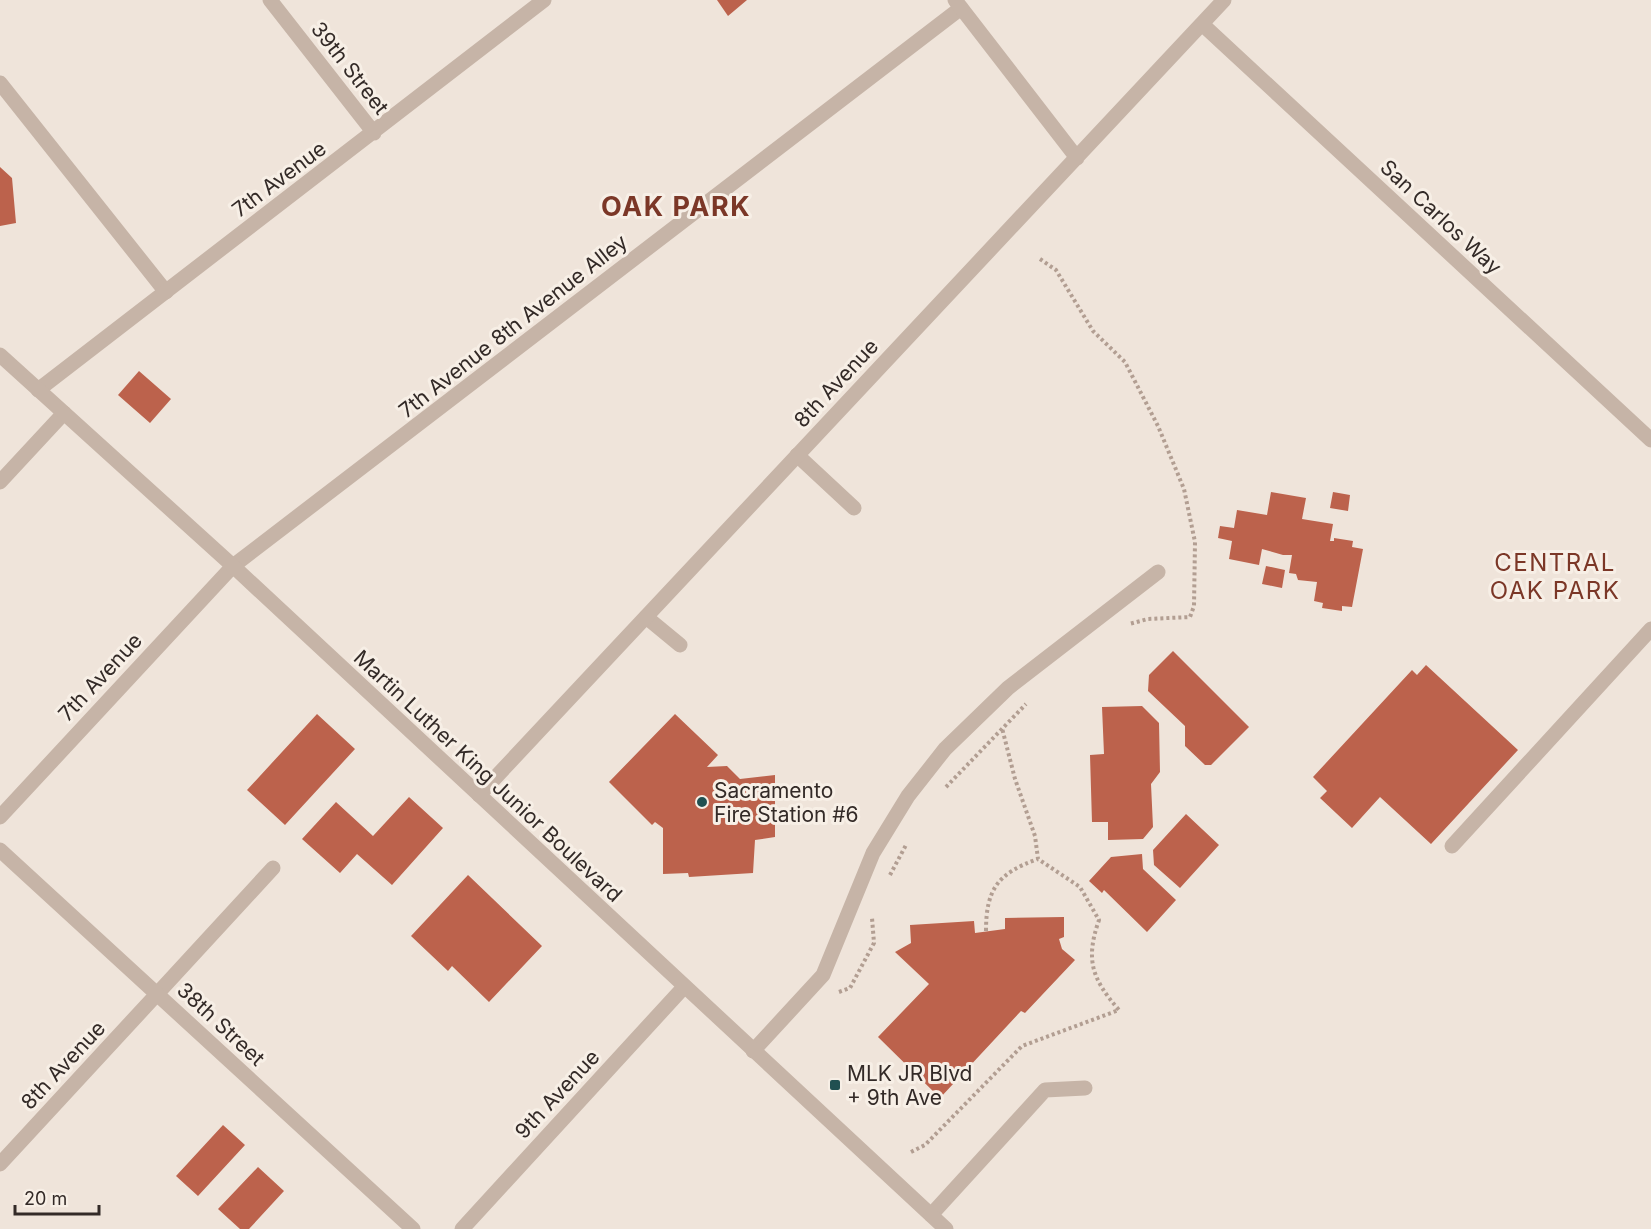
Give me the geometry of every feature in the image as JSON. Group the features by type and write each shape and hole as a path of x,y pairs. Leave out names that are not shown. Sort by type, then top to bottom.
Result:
{"street":[{"name":"39th Street","path":"270,0 374,133"},
{"name":"7th Avenue","path":"38,390 544,0"},
{"name":"8th Avenue","path":"479,795 1224,0"},
{"path":"958,4 1077,158"},
{"name":"7th Avenue 8th Avenue Alley","path":"233,566 958,4"},
{"name":"San Carlos Way","path":"1202,24 1651,440"},
{"path":"0,83 166,292"},
{"name":"Martin Luther King Junior Boulevard","path":"0,355 233,566 946,1229"},
{"path":"0,482 64,413"},
{"path":"797,455 854,508"},
{"name":"7th Avenue","path":"0,817 233,566"},
{"path":"753,1051 823,975 873,853 908,796 945,749 1008,688 1158,572"},
{"path":"646,617 680,645"},
{"path":"1452,846 1651,629"},
{"name":"38th Street","path":"0,849 413,1229"},
{"name":"8th Avenue","path":"0,1164 273,868"},
{"name":"9th Avenue","path":"462,1229 684,987"},
{"path":"931,1215 1045,1090 1084,1088"}],"path":[{"path":"911,1152 925,1145 1022,1047 1119,1010 1102,991 1090,964 1093,936 1099,920 1080,887 1038,859 1035,836 1015,779 1002,728"},
{"path":"986,931 986,904 996,886 1015,867 1038,859"}],"building":[{"path":"717,0 747,0 728,16"},
{"path":"0,167 12,178 16,223 0,226"},
{"path":"139,371 171,399 150,423 118,395"},
{"path":"1271,492 1306,498 1302,519 1333,524 1330,541 1334,541 1334,538 1353,541 1352,547 1363,549 1352,607 1342,606 1342,611 1322,608 1323,603 1314,601 1317,582 1298,580 1296,574 1289,573 1292,555 1262,549 1259,565 1229,559 1232,541 1218,538 1220,526 1234,528 1237,510 1267,515"},
{"path":"1333,492 1350,495 1348,511 1330,508"},
{"path":"1266,566 1285,570 1282,588 1262,584"},
{"path":"1173,651 1249,727 1211,765 1205,765 1185,746 1185,726 1148,691 1149,675"},
{"path":"1426,665 1518,750 1431,844 1380,797 1352,828 1320,798 1327,791 1313,777 1412,670 1417,675"},
{"path":"1142,706 1159,723 1160,772 1151,784 1153,827 1143,839 1108,840 1108,822 1092,822 1090,755 1104,754 1102,707"},
{"path":"317,714 355,749 285,825 247,790"},
{"name":"Sacramento Fire Station #6","path":"675,714 718,755 707,767 727,766 740,779 775,775 775,837 755,840 753,873 689,877 688,873 663,874 663,828 655,822 652,825 609,782"},
{"path":"409,797 443,828 392,885 357,854 340,873 302,839 336,802 373,836"},
{"path":"1186,814 1219,845 1180,888 1154,865 1153,850"},
{"path":"1142,854 1143,869 1176,900 1147,932 1104,890 1102,893 1089,881 1111,857"},
{"path":"468,875 542,946 489,1002 452,966 448,971 411,936"},
{"path":"1064,917 1064,937 1059,939 1062,949 1075,960 1025,1013 1021,1011 940,1098 878,1037 929,984 895,952 911,943 910,925 974,921 975,933 1005,929 1005,918"},
{"path":"223,1125 245,1145 198,1196 176,1176"},
{"path":"258,1167 284,1191 249,1229 240,1229 218,1209"}],"place":[{"name":"Sacramento Fire Station #6","path":"702,802"},
{"name":"MLK JR Blvd + 9th Ave","path":"835,1085"}],"district":[{"name":"OAK PARK","path":"676,206"},
{"name":"CENTRAL OAK PARK","path":"1555,576"}]}
